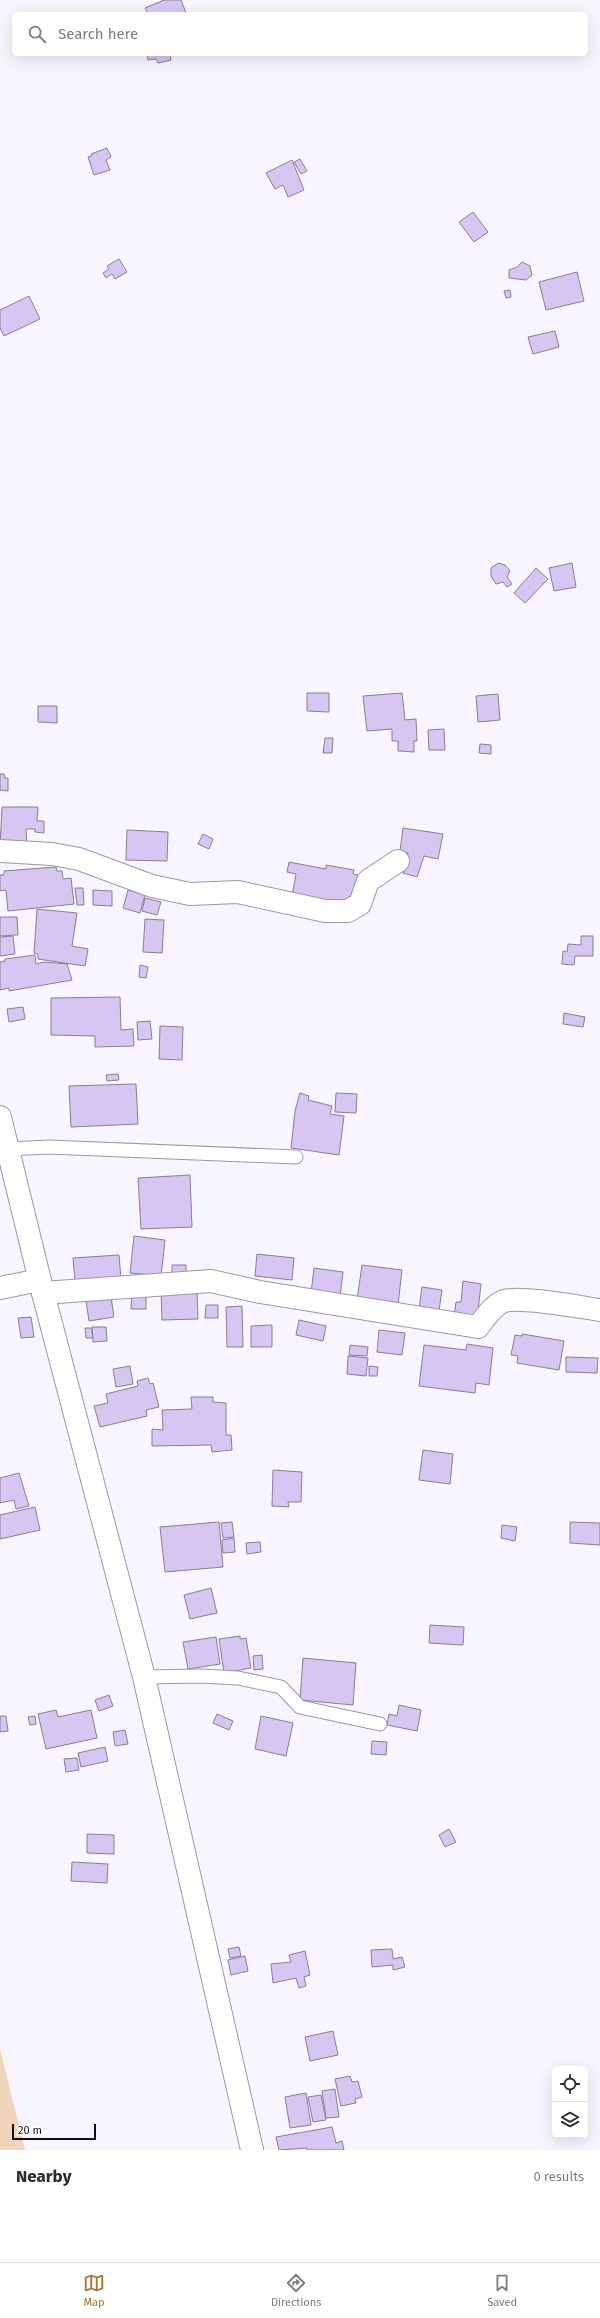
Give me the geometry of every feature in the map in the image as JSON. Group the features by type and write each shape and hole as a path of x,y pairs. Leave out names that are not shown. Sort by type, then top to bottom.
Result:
{"main road":[{"path":"0,852 52,854 79,859 152,886 190,894 238,892 325,911 348,911 360,904 368,881 398,861"},
{"path":"0,1117 41,1287 144,1677 252,2150"},
{"path":"0,1288 211,1281 260,1292 478,1327 489,1312 504,1301 529,1301 600,1310"}],"lane":[{"path":"8,1149 49,1146 296,1157"},
{"path":"144,1677 201,1676 238,1678 281,1687 300,1707 380,1724"}],"shaded area":[{"path":"0,2049 25,2150 0,2150"}],"building":[{"path":"164,0 181,0 186,12 147,12 145,8"},
{"path":"147,56 170,56 171,60 158,63 156,59 148,60"},
{"path":"107,148 111,157 106,160 110,170 94,175 88,157 92,156 91,154"},
{"path":"300,159 307,171 301,174 294,162"},
{"path":"292,160 304,190 288,197 283,185 275,189 266,173"},
{"path":"473,212 488,232 474,242 459,222"},
{"path":"119,259 127,272 115,279 112,274 106,278 103,273 109,269 107,266"},
{"path":"522,262 530,266 532,275 526,280 509,278 509,270 517,267"},
{"path":"577,272 584,301 546,310 539,282"},
{"path":"510,290 511,297 506,298 504,291"},
{"path":"29,296 40,319 4,336 0,328 0,310"},
{"path":"555,331 559,347 533,354 528,337"},
{"path":"498,563 505,565 510,571 507,577 512,584 507,587 503,582 496,584 491,576 491,568"},
{"path":"572,563 576,587 554,591 549,568"},
{"path":"536,568 548,579 525,603 514,593"},
{"path":"307,693 329,693 329,712 307,711"},
{"path":"402,693 405,720 416,719 417,741 414,741 414,752 398,751 398,741 392,741 392,729 367,731 363,696"},
{"path":"498,694 500,720 478,722 476,696"},
{"path":"38,706 57,706 57,723 38,722"},
{"path":"444,729 445,750 429,750 428,730"},
{"path":"325,738 333,738 332,753 323,753"},
{"path":"480,744 491,745 491,754 479,753"},
{"path":"0,774 4,774 5,778 8,778 8,791 0,790"},
{"path":"2,807 38,807 37,821 44,821 44,833 35,832 35,829 26,829 27,846 0,847"},
{"path":"403,828 443,834 438,859 424,856 417,877 403,873 408,853 400,851"},
{"path":"127,830 168,832 167,861 126,860"},
{"path":"203,834 213,839 209,849 198,844"},
{"path":"289,862 326,869 326,865 354,870 353,874 362,876 358,898 350,896 348,906 292,896 296,874 287,872"},
{"path":"56,867 57,871 62,871 63,879 71,878 74,904 8,911 6,890 0,891 0,875 4,875 4,871"},
{"path":"75,888 83,888 84,905 77,905"},
{"path":"93,890 112,891 112,906 93,905"},
{"path":"128,890 145,895 140,913 123,908"},
{"path":"145,898 161,902 157,915 142,911"},
{"path":"37,909 77,913 72,946 88,949 85,966 38,959 38,954 34,953"},
{"path":"0,917 17,917 18,935 0,936"},
{"path":"145,919 164,920 162,953 143,952"},
{"path":"13,936 15,954 0,956 0,937"},
{"path":"581,936 593,936 593,956 575,956 574,965 562,964 563,951 567,952 568,944 581,945"},
{"path":"35,955 36,964 44,962 67,964 72,980 9,991 9,988 0,990 0,962 5,961 5,959"},
{"path":"140,965 148,967 146,978 139,977"},
{"path":"120,997 121,1030 133,1029 134,1046 95,1047 95,1036 51,1035 51,998"},
{"path":"23,1007 25,1019 9,1022 7,1009"},
{"path":"564,1013 585,1017 583,1027 563,1024"},
{"path":"150,1021 152,1039 138,1040 137,1022"},
{"path":"160,1026 183,1027 182,1060 159,1059"},
{"path":"118,1074 119,1080 107,1081 106,1075"},
{"path":"136,1084 138,1124 71,1127 69,1086"},
{"path":"300,1093 309,1096 308,1100 332,1106 330,1114 344,1116 339,1155 291,1148 295,1111"},
{"path":"336,1093 357,1094 356,1113 335,1112"},
{"path":"190,1175 192,1227 141,1229 138,1178"},
{"path":"134,1236 165,1240 161,1276 130,1273"},
{"path":"257,1254 294,1258 292,1280 255,1276"},
{"path":"119,1255 121,1279 75,1282 73,1258"},
{"path":"172,1265 186,1265 186,1278 172,1277"},
{"path":"362,1265 402,1270 398,1305 357,1300"},
{"path":"314,1268 343,1272 340,1297 311,1293"},
{"path":"463,1281 481,1284 477,1320 454,1317 456,1302 461,1302"},
{"path":"422,1287 442,1290 439,1311 419,1309"},
{"path":"197,1289 198,1319 162,1320 161,1290"},
{"path":"132,1291 146,1292 146,1309 131,1309"},
{"path":"111,1297 114,1317 89,1321 86,1301"},
{"path":"206,1305 218,1305 218,1318 205,1318"},
{"path":"242,1306 243,1347 227,1347 226,1307"},
{"path":"31,1317 34,1337 21,1338 18,1318"},
{"path":"299,1320 326,1326 323,1341 296,1335"},
{"path":"272,1325 272,1347 251,1347 251,1326"},
{"path":"92,1327 106,1327 107,1341 93,1342"},
{"path":"85,1328 91,1328 93,1338 86,1338"},
{"path":"379,1330 405,1333 402,1355 377,1352"},
{"path":"522,1334 564,1341 559,1370 517,1363 518,1356 511,1355 515,1335 522,1336"},
{"path":"467,1344 493,1348 489,1385 476,1383 475,1393 419,1386 424,1345 466,1350"},
{"path":"350,1345 368,1347 367,1356 349,1355"},
{"path":"348,1356 368,1358 366,1376 347,1374"},
{"path":"566,1357 598,1358 597,1373 566,1372"},
{"path":"130,1366 133,1384 116,1387 113,1369"},
{"path":"369,1366 378,1367 377,1376 369,1376"},
{"path":"148,1378 150,1384 153,1383 159,1407 146,1410 147,1416 100,1427 94,1406 108,1403 106,1394 138,1386 137,1381"},
{"path":"191,1397 213,1397 213,1402 226,1403 226,1435 231,1435 232,1450 212,1452 211,1445 152,1446 152,1429 163,1430 162,1410 192,1409"},
{"path":"423,1450 453,1454 450,1484 419,1480"},
{"path":"273,1470 302,1472 301,1502 288,1502 289,1507 272,1506"},
{"path":"19,1473 29,1506 16,1509 14,1500 0,1503 0,1478"},
{"path":"35,1507 40,1530 0,1539 0,1515"},
{"path":"219,1522 223,1567 165,1572 160,1527"},
{"path":"232,1522 234,1537 223,1538 221,1523"},
{"path":"570,1522 600,1523 600,1545 570,1543"},
{"path":"502,1525 517,1527 515,1541 501,1538"},
{"path":"234,1538 235,1552 223,1553 222,1540"},
{"path":"260,1542 261,1552 247,1554 246,1543"},
{"path":"211,1588 217,1613 190,1619 184,1595"},
{"path":"430,1625 464,1627 463,1645 429,1643"},
{"path":"240,1636 240,1639 246,1638 251,1668 224,1673 219,1639"},
{"path":"216,1637 220,1664 188,1669 183,1642"},
{"path":"262,1655 263,1669 254,1670 253,1656"},
{"path":"303,1658 356,1663 353,1705 300,1700"},
{"path":"109,1695 113,1706 99,1711 95,1700"},
{"path":"399,1705 421,1710 417,1731 387,1725 389,1714 397,1716"},
{"path":"56,1710 58,1717 91,1710 97,1738 46,1749 38,1714"},
{"path":"217,1714 233,1721 229,1730 213,1723"},
{"path":"0,1716 6,1716 8,1731 0,1732"},
{"path":"35,1716 36,1724 30,1725 28,1717"},
{"path":"261,1716 293,1723 286,1756 255,1749"},
{"path":"125,1730 128,1744 115,1746 113,1732"},
{"path":"372,1741 387,1742 386,1755 371,1754"},
{"path":"105,1747 108,1761 81,1767 78,1753"},
{"path":"77,1758 79,1770 66,1772 64,1759"},
{"path":"449,1829 456,1842 445,1847 439,1835"},
{"path":"87,1834 114,1835 114,1854 87,1853"},
{"path":"72,1862 108,1864 107,1883 71,1881"},
{"path":"239,1947 241,1956 230,1958 228,1949"},
{"path":"392,1949 393,1959 402,1957 405,1967 393,1970 393,1965 372,1967 371,1950"},
{"path":"305,1951 310,1975 304,1977 306,1986 299,1988 296,1978 273,1983 271,1964 291,1962 289,1955"},
{"path":"245,1956 248,1971 231,1975 228,1960"},
{"path":"333,2031 338,2055 310,2061 305,2037"},
{"path":"350,2076 352,2082 358,2081 362,2097 355,2099 356,2103 341,2106 335,2079"},
{"path":"335,2089 339,2117 326,2118 322,2091"},
{"path":"306,2093 311,2125 290,2128 285,2097"},
{"path":"321,2095 326,2120 313,2122 308,2097"},
{"path":"332,2127 336,2143 342,2141 344,2150 307,2150 307,2148 279,2150 276,2137"}]}
